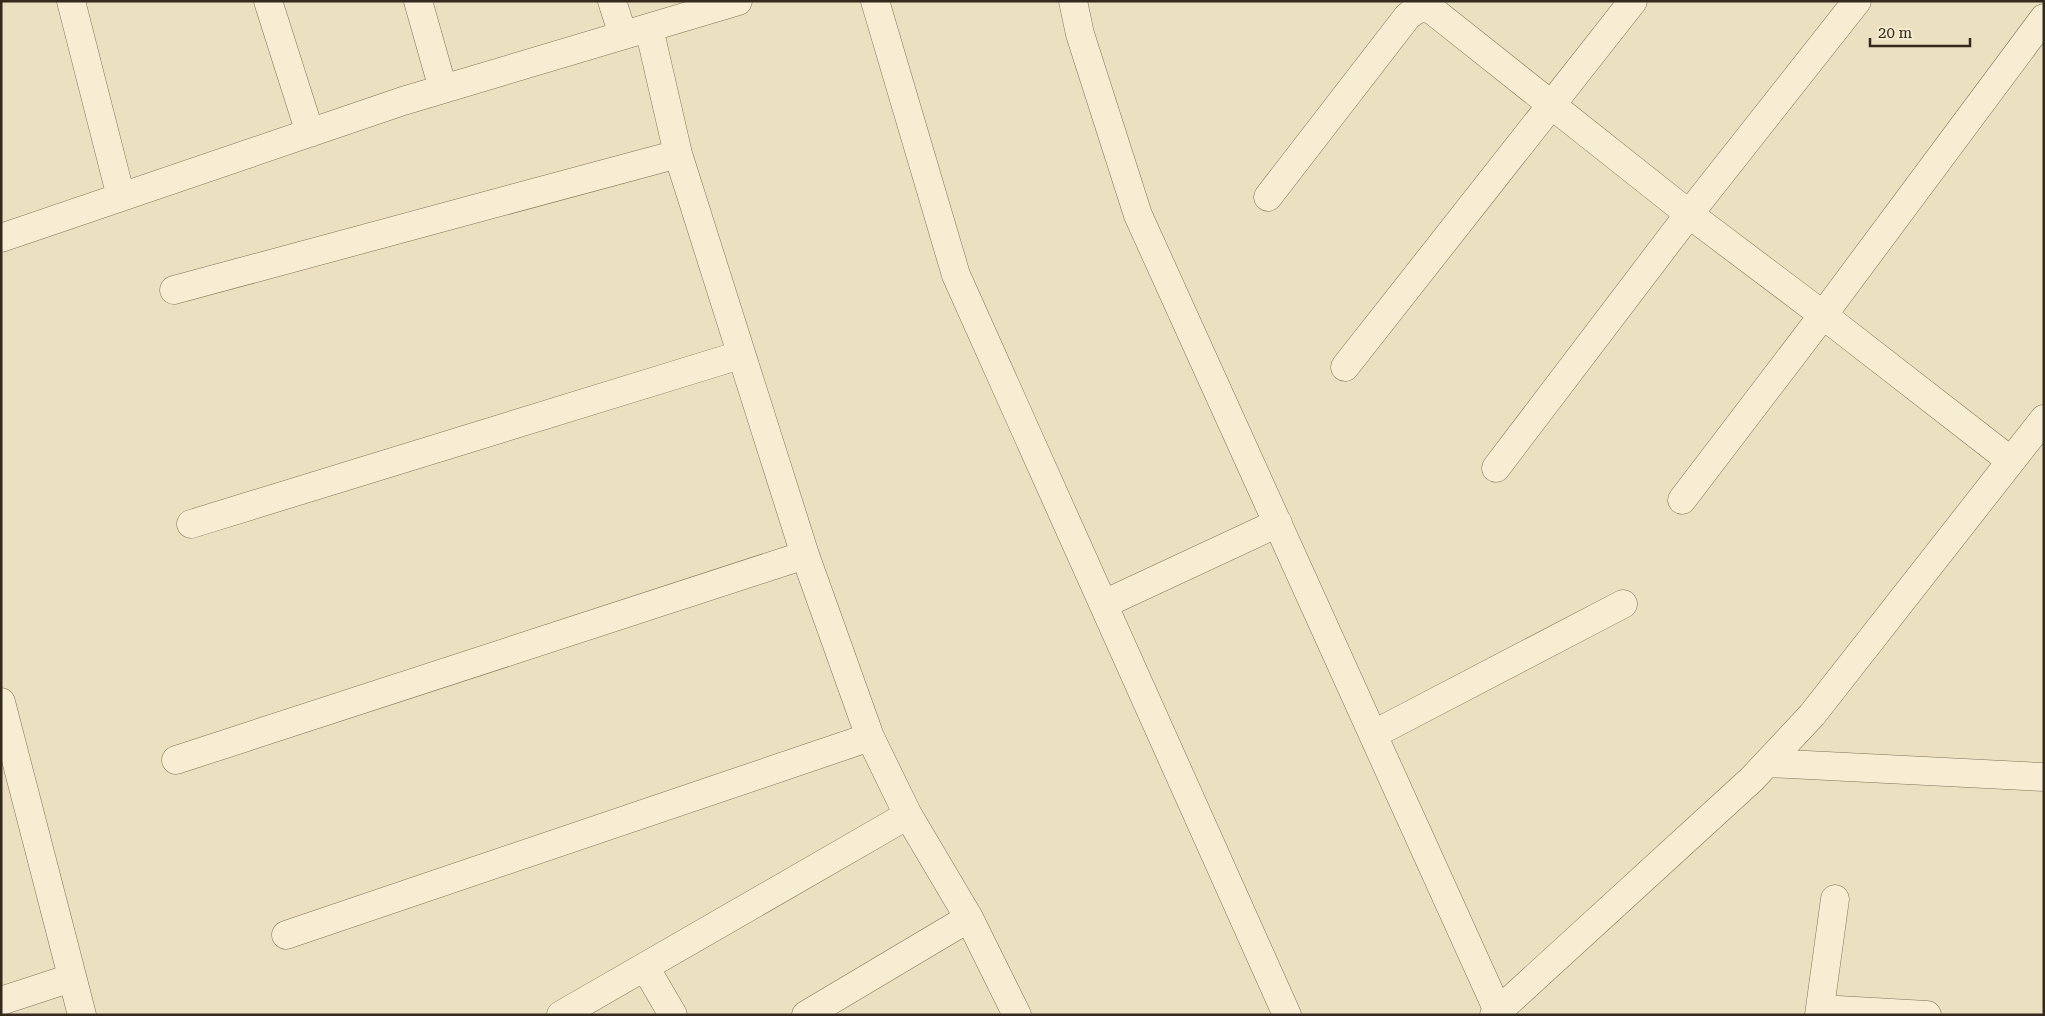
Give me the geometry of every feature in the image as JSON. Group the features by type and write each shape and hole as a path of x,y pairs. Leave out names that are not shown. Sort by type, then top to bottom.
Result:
{"street":[{"path":"71,1 121,197"},
{"path":"268,1 310,133"},
{"path":"418,1 443,89"},
{"path":"612,1 623,36"},
{"path":"1,238 443,89 738,1"},
{"path":"874,1 956,275 1287,1015"},
{"path":"1073,1 1080,34 1138,215 1374,734 1496,1013 1752,779 1812,715 2044,418"},
{"path":"1345,367 1633,1"},
{"path":"1496,468 1689,214 1857,1"},
{"path":"1268,197 1407,17 1424,7 1432,10 1689,214 1824,315 2011,461"},
{"path":"1682,500 1824,315 2044,18"},
{"path":"649,28 678,154 740,355 805,554 870,737 908,815 969,918 1017,1015"},
{"path":"174,290 678,154"},
{"path":"191,524 740,355"},
{"path":"1104,604 1278,523"},
{"path":"176,760 805,554"},
{"path":"1374,734 1623,604"},
{"path":"1,702 82,1015"},
{"path":"286,935 870,737"},
{"path":"1767,763 2044,777"},
{"path":"561,1015 908,815"},
{"path":"1835,899 1819,1012 1927,1015"},
{"path":"806,1015 969,918"},
{"path":"645,967 673,1015"},
{"path":"1,1001 71,978"}]}
